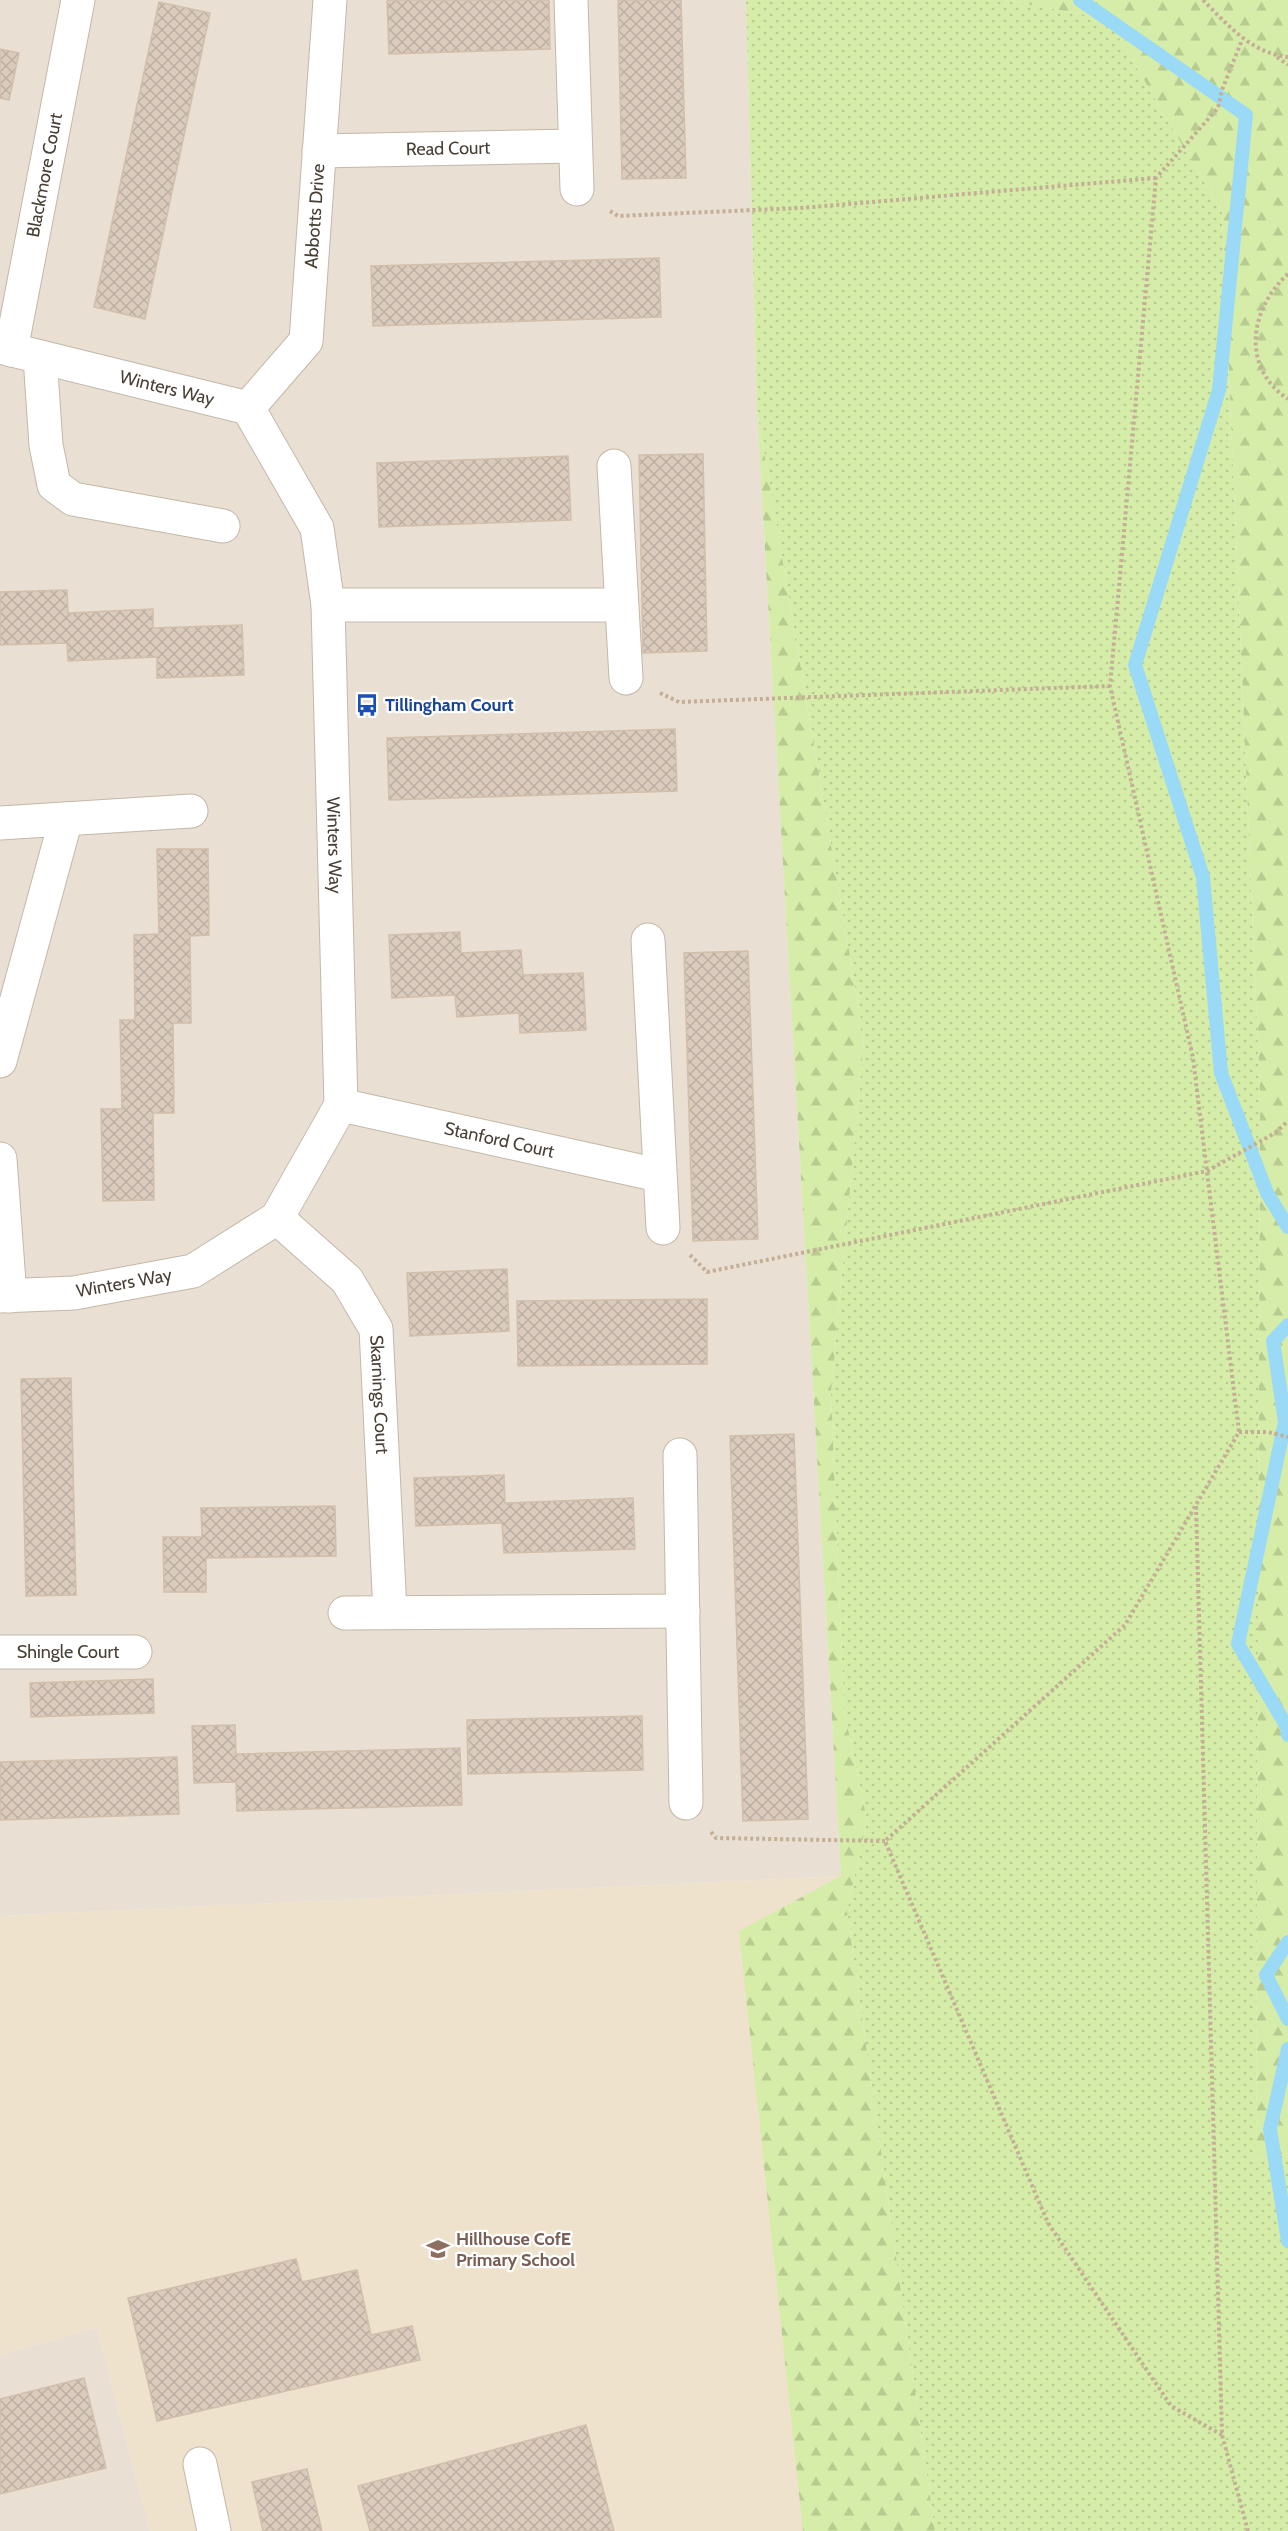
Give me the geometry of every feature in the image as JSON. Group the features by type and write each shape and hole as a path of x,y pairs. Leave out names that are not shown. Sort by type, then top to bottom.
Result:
{"street":[{"name":"Blackmore Court","path":"17,351 78,0"},
{"name":"Abbotts Drive","path":"248,408 306,341 330,0"},
{"path":"571,0 577,189"},
{"name":"Read Court","path":"319,151 575,146"},
{"name":"Winters Way","path":"0,1160 5,1296 74,1293 193,1270 277,1218 341,1105 328,605 317,528 248,408 17,351"},
{"path":"17,351 46,445 54,485 73,498 223,526"},
{"path":"614,466 620,604 626,678"},
{"path":"328,605 620,604"},
{"path":"0,823 191,811"},
{"path":"0,1061 66,819"},
{"path":"648,940 658,1175 663,1228"},
{"name":"Stanford Court","path":"341,1105 658,1175"},
{"name":"Skarnings Court","path":"277,1218 347,1280 376,1329 390,1612"},
{"path":"680,1455 686,1803"},
{"path":"345,1613 683,1611"},
{"name":"Shingle Court","path":"0,1652 135,1652"},
{"path":"200,2464 214,2531"}],"path":[{"path":"1203,0 1242,40 1276,56 1288,65"},
{"path":"686,1803 716,1838 885,1841 1125,1625 1239,1432 1193,1058 1110,686 1156,178 1218,108 1222,90 1242,40"},
{"path":"1276,56 1288,57"},
{"path":"577,189 618,216 800,208 1156,178"},
{"path":"1288,274 1255,325 1254,349 1265,374 1288,399"},
{"path":"626,678 679,702 1110,686"},
{"path":"663,1228 708,1272 1207,1171 1275,1133 1288,1121"},
{"path":"1239,1432 1268,1431 1288,1437"},
{"path":"1196,1506 1222,2435 1248,2531"},
{"path":"885,1841 1048,2223 1171,2406 1222,2435"}],"shaded area":[{"path":"0,0 746,0 757,410 841,1876 0,1916"},
{"name":"Hillhouse CofE Primary School","path":"841,1876 927,2531 150,2531 97,2328 0,2355 0,1916"},
{"path":"97,2328 150,2531 0,2531 0,2355"}],"green space":[{"path":"746,0 1004,0 1108,19 1222,212 1260,1093 1256,2160 1288,2153 1288,2531 935,2531 847,1911 867,1820 844,1710 831,1393 864,1039 757,410"},
{"path":"1004,0 1288,0 1288,2153 1256,2160 1260,1093 1222,212 1108,19"},
{"path":"757,410 864,1039 831,1393 844,1710 867,1820 847,1911 935,2531 803,2531 739,1931 841,1876"}],"building":[{"path":"387,0 549,0 550,49 389,54"},
{"path":"618,0 681,0 686,178 622,179"},
{"path":"159,2 210,13 145,319 94,307"},
{"path":"0,49 19,53 9,100 0,98"},
{"path":"659,258 661,317 373,326 371,266"},
{"path":"703,454 707,651 643,653 639,455"},
{"path":"568,456 571,520 379,527 377,463"},
{"path":"67,590 68,613 153,609 153,628 242,625 244,675 157,678 157,657 68,661 67,643 0,645 0,592"},
{"path":"675,729 677,791 389,800 387,738"},
{"path":"157,849 208,849 209,935 190,936 191,1023 173,1023 174,1113 153,1113 154,1200 103,1201 101,1109 122,1109 120,1020 135,1020 134,935 159,934"},
{"path":"460,932 461,953 521,950 523,975 583,973 586,1030 520,1033 519,1013 457,1017 455,995 392,998 389,935"},
{"path":"748,951 758,1239 693,1241 684,953"},
{"path":"507,1269 509,1331 410,1336 407,1273"},
{"path":"707,1299 707,1364 518,1366 517,1301"},
{"path":"71,1378 76,1595 26,1596 21,1379"},
{"path":"794,1434 808,1819 743,1821 730,1436"},
{"path":"504,1475 505,1503 633,1498 635,1549 504,1553 502,1523 416,1526 414,1478"},
{"path":"335,1506 336,1556 206,1558 206,1592 164,1592 163,1537 202,1537 201,1508"},
{"path":"153,1679 154,1713 31,1717 30,1683"},
{"path":"642,1716 643,1770 468,1774 467,1720"},
{"path":"235,1725 236,1754 460,1748 462,1805 237,1811 236,1782 194,1783 192,1726"},
{"path":"177,1757 179,1814 0,1820 0,1762"},
{"path":"296,2259 302,2282 357,2270 371,2335 412,2326 420,2360 157,2421 128,2298"},
{"path":"84,2378 106,2468 0,2494 0,2399"},
{"path":"586,2425 614,2531 370,2531 358,2486"},
{"path":"307,2469 322,2531 263,2531 252,2482"}],"waterway":[{"path":"1080,0 1246,115 1219,390 1135,665 1203,877 1221,1073 1267,1193 1288,1227"},
{"path":"1288,1325 1273,1341 1285,1422 1238,1644 1287,1727 1288,1735"},
{"path":"1288,1942 1266,1975 1288,2019"},
{"path":"1288,2049 1270,2129 1288,2241"}],"place":[{"name":"Tillingham Court","path":"367,705"},
{"name":"Hillhouse CofE Primary School","path":"438,2249"}]}
